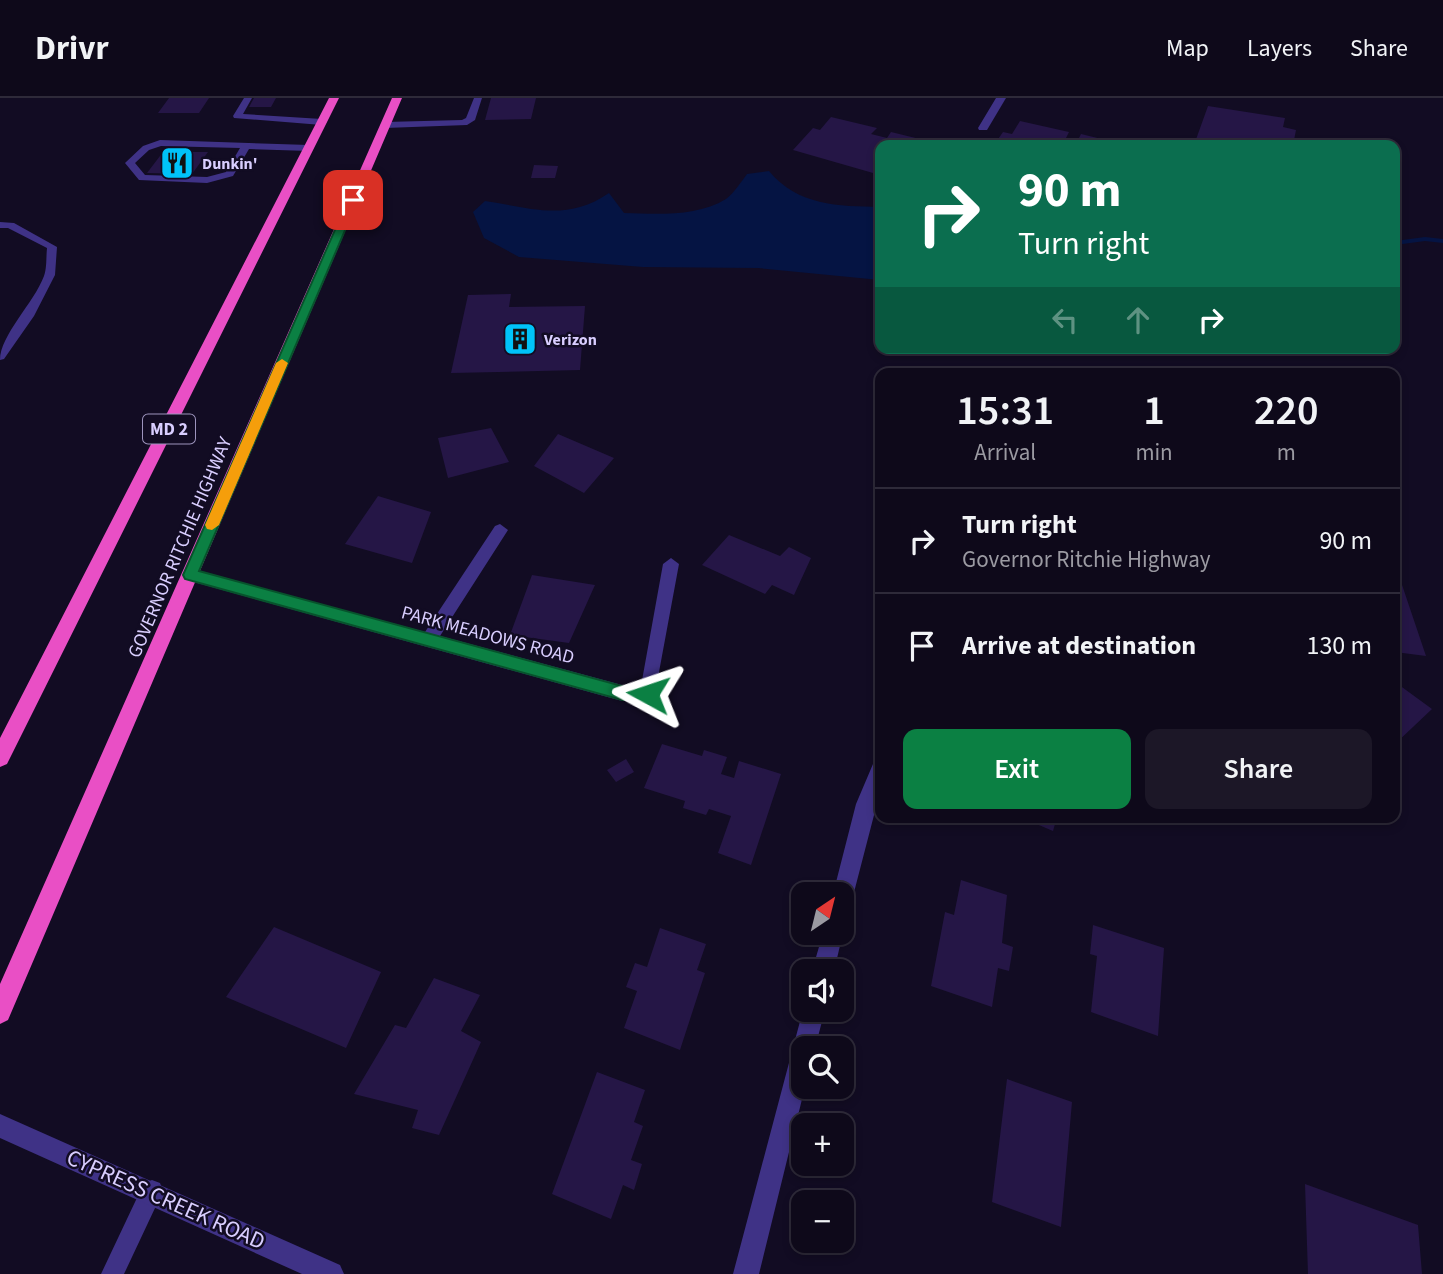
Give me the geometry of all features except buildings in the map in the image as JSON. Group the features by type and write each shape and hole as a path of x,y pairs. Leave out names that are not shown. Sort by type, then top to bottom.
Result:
{"highway":[{"name":"MD 2","path":"0,758 334,98"},
{"name":"GOVERNOR RITCHIE HIGHWAY","path":"0,1012 397,98"}],"street":[{"path":"982,128 1001,98"},
{"path":"429,640 500,530"},
{"name":"PARK MEADOWS ROAD","path":"190,575 622,693 648,694 671,564"},
{"path":"846,882 866,804 875,782"},
{"path":"746,1274 791,1099"},
{"name":"CYPRESS CREEK ROAD","path":"0,1126 152,1191 331,1274"}],"lane":[{"path":"248,98 237,116 322,122"},
{"path":"386,125 464,123 470,120 478,98"},
{"path":"245,148 230,174 207,180 142,178 130,163 146,148 160,143 232,143 245,148 309,148"},
{"path":"0,225 10,225 52,247 50,275 28,316 0,356"},
{"path":"112,1274 152,1191"}],"shaded area":[{"path":"769,171 780,183 793,191 820,202 875,207 875,280 758,268 643,267 519,257 484,238 473,212 485,201 548,211 563,210 594,202 609,193 624,213 690,212 726,199 747,174"}],"waterway":[{"path":"1400,242 1425,239 1443,241"}],"slow traffic":[{"path":"212,525 282,363"}],"place":[{"name":"Dunkin'","path":"177,163"},
{"name":"Verizon","path":"520,339"}],"route":[{"path":"353,200 190,575 622,693 648,694"}]}
